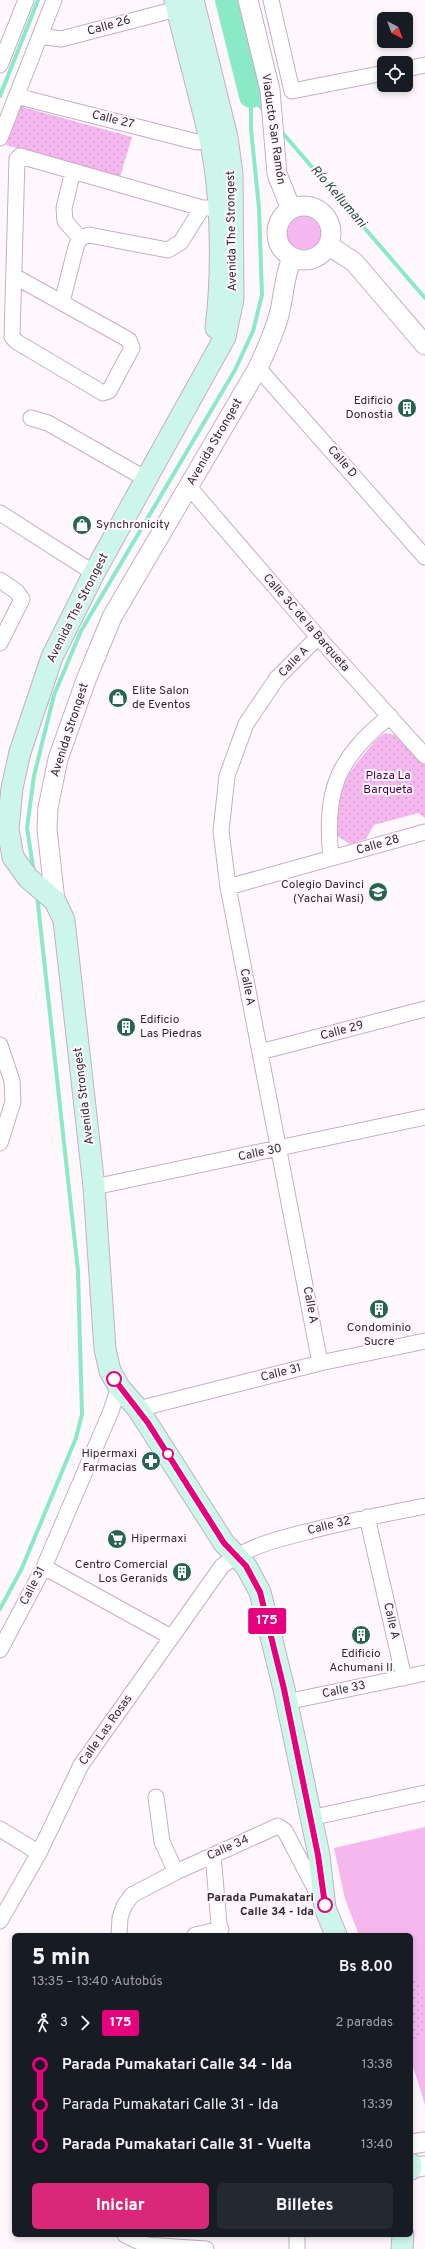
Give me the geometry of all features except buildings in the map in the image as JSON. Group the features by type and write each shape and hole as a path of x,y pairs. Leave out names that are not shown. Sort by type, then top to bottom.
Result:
{"main road":[{"name":"Avenida The Strongest","path":"50,897 28,878 12,858 4,824 20,752 52,657 94,574 209,366 218,309 219,139 185,4"},
{"name":"Avenida Strongest","path":"50,897 64,920 94,1187 105,1349 110,1370 119,1387 138,1409 224,1543 246,1566 260,1592 286,1702 318,1855 325,1908 335,1933"},
{"path":"402,2249 403,2237"}],"street":[{"path":"0,65 26,0"},
{"path":"0,138 54,0"},
{"name":"Viaducto San Ramón","path":"248,0 270,90 277,174 290,210"},
{"path":"271,0 292,91 377,74"},
{"name":"Calle 26","path":"40,36 61,38 185,4"},
{"path":"413,68 425,65"},
{"name":"Calle 27","path":"16,96 197,142 219,139"},
{"path":"14,276 129,340 132,348 109,391 106,393 102,393 43,358 12,337 17,159 20,156 73,171 218,207"},
{"path":"73,171 64,208 65,221 80,238"},
{"path":"305,206 321,213 330,227 328,244 324,250 313,259 299,260 292,258 282,249 276,237 280,220 290,210 305,206"},
{"path":"62,302 76,247 80,238 89,235 168,250 181,242 218,207"},
{"path":"328,244 354,262 425,345"},
{"name":"Avenida Strongest","path":"50,897 47,829 48,808 58,759 86,680 112,617 190,487 258,368 272,338 282,300 287,269 292,258"},
{"name":"Calle D","path":"258,368 425,557"},
{"path":"31,418 48,423 146,479"},
{"name":"Calle 3C de la Barqueta","path":"190,487 318,637 425,756"},
{"path":"0,513 94,574"},
{"path":"0,580 17,592 22,599 0,643"},
{"name":"Calle A","path":"318,637 277,678 246,724 227,776 221,832 228,886 280,1148 320,1363"},
{"path":"331,858 327,825 332,793 342,769 364,736 390,716"},
{"name":"Calle 28","path":"228,886 425,832"},
{"name":"Calle 29","path":"260,1052 425,1009"},
{"path":"0,1045 12,1081 13,1102 0,1144"},
{"name":"Calle 30","path":"94,1187 425,1117"},
{"name":"Calle 31","path":"138,1409 320,1363 425,1341"},
{"name":"Calle 31","path":"0,1650 44,1567 111,1410 119,1387"},
{"name":"Calle 32","path":"236,1555 261,1543 367,1517 425,1506"},
{"name":"Calle A","path":"367,1517 404,1678"},
{"name":"Calle Las Rosas","path":"0,1921 39,1853 81,1764 222,1566 236,1555"},
{"path":"44,1567 171,1637"},
{"name":"Calle 33","path":"286,1702 425,1673"},
{"path":"310,1818 425,1793"},
{"path":"156,1798 162,1842 176,1872"},
{"name":"Calle 34","path":"119,1933 122,1912 132,1895 176,1872 278,1826 285,1832 325,1908"},
{"path":"0,1829 39,1853"},
{"path":"213,1855 220,1932"},
{"path":"413,2144 425,2142"},
{"path":"413,2168 425,2166"},
{"path":"129,2237 146,2245 206,2249"},
{"path":"297,2237 297,2249"}],"green space":[{"path":"19,106 132,137 120,177 6,145"},
{"path":"301,213 309,213 316,216 322,222 325,233 322,244 316,250 309,253 301,253 294,250 288,244 285,237 285,229 288,222 294,216"},
{"name":"Plaza La Barqueta","path":"385,733 401,736 425,764 425,818 418,813 374,825 366,839 350,844 337,836 339,801 342,791 345,782 357,763 374,742"},
{"path":"425,1827 425,2105 413,2066 413,1933 358,1933 345,1899 334,1848"},
{"path":"417,1975 425,2001 425,2036 413,2039 413,1976"}],"waterway":[{"path":"0,96 38,0"},
{"path":"227,0 251,96"},
{"name":"Río Kellumani","path":"251,96 265,112"},
{"path":"34,873 27,828 34,776 54,695 81,631 235,370 253,331 262,295 259,208 251,129 251,96"},
{"name":"Río Kellumani","path":"280,130 425,298"},
{"path":"0,1609 22,1568 76,1438 82,1414 78,1271 37,895"}],"bus line":[{"name":"175","path":"114,1379 148,1423 224,1543 246,1566 260,1592 284,1689 318,1855 325,1905"}],"place":[{"name":"Edificio Donostia","path":"407,408"},
{"name":"Synchronicity","path":"82,525"},
{"name":"Elite Salon de Eventos","path":"118,698"},
{"name":"Colegio Davinci (Yachai Wasi)","path":"378,892"},
{"name":"Edificio Las Piedras","path":"126,1027"},
{"name":"Condominio Sucre","path":"379,1309"},
{"name":"Hipermaxi Farmacias","path":"151,1461"},
{"name":"Hipermaxi","path":"117,1539"},
{"name":"Centro Comercial Los Geranids","path":"182,1572"},
{"name":"Edificio Achumani II","path":"361,1635"},
{"name":"Parada Pumakatari Calle 34 - Ida","path":"325,1905"}]}
